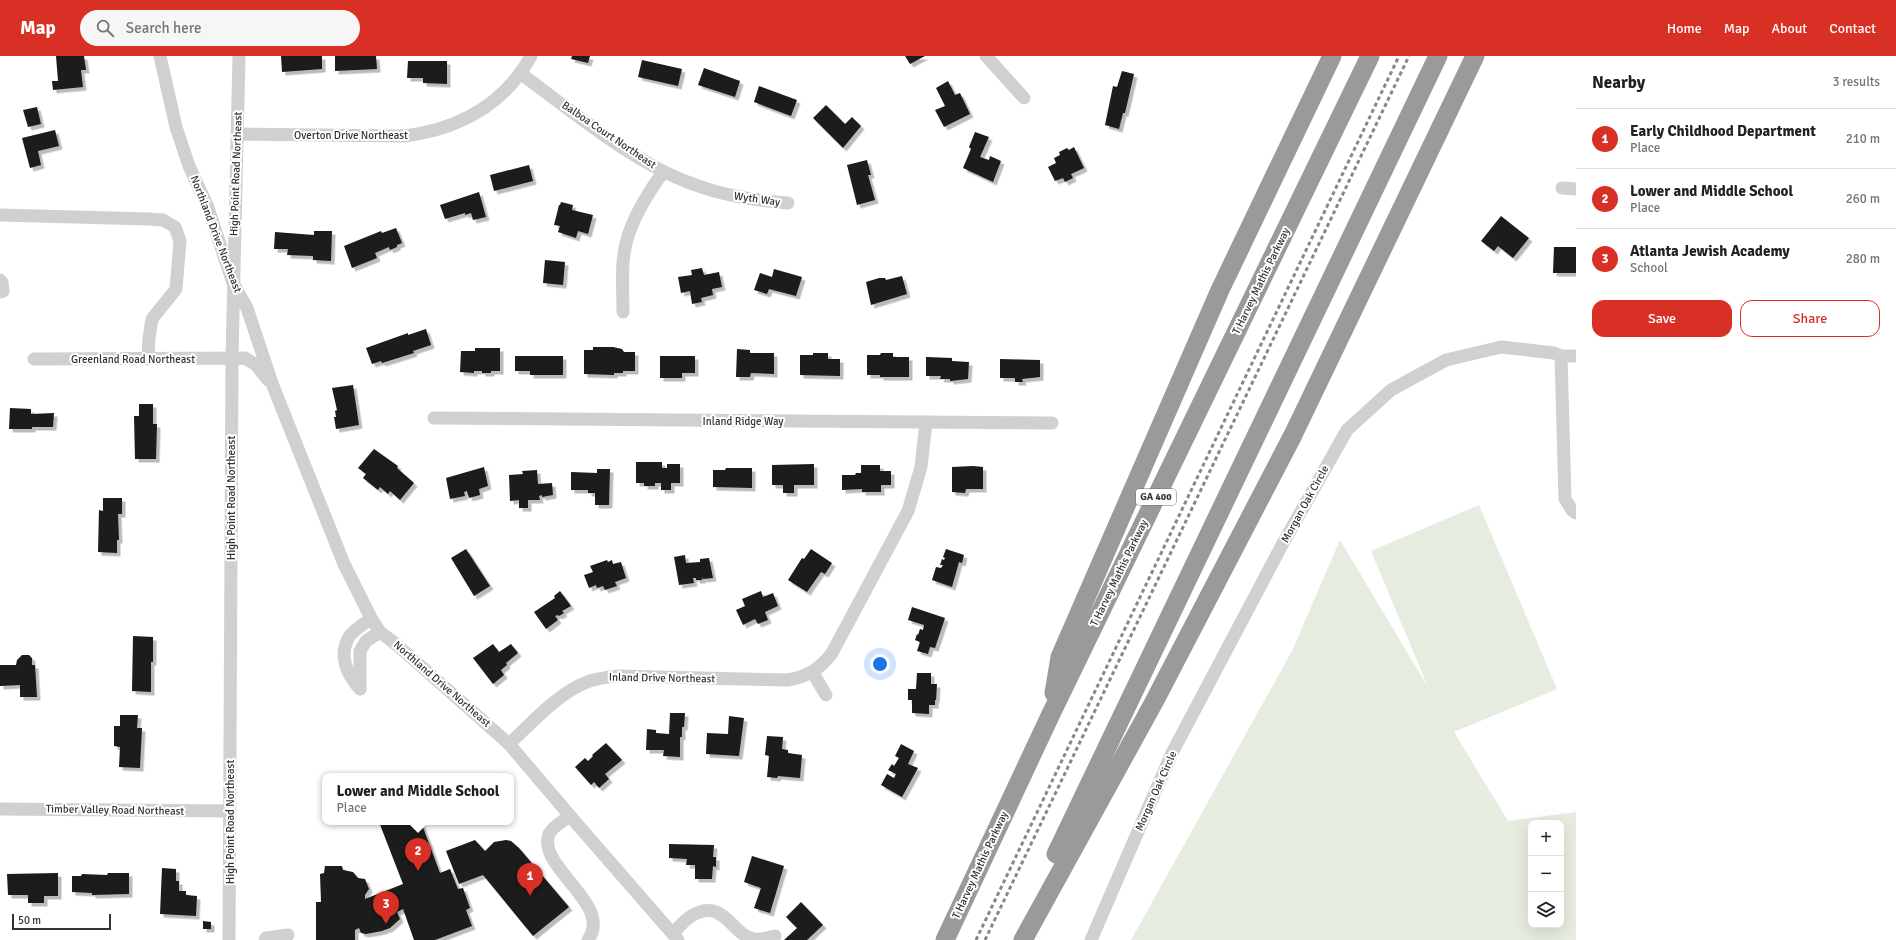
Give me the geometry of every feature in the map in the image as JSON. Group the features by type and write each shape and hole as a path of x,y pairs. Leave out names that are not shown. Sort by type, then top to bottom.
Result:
{"highway":[{"path":"1050,716 1060,657 1220,290 1332,56"},
{"name":"T Harvey Mathis Parkway","path":"945,940 1050,716 1370,56"},
{"path":"1015,940 1438,56"},
{"path":"1023,940 1154,702 1293,435 1475,56"},
{"path":"1425,162 1489,56"}],"street":[{"name":"Northland Drive Northeast","path":"160,56 176,127 189,166 207,205 233,283 247,308 273,386 344,564 371,618 380,632 397,645 509,744 675,937"},
{"name":"High Point Road Northeast","path":"229,940 232,358 239,56"},
{"name":"Overton Drive Northeast","path":"238,134 405,136 429,133 456,124 481,111 503,93 520,73 531,56"},
{"path":"986,56 1024,98"},
{"name":"Balboa Court Northeast","path":"520,73 628,150 663,172 692,184 726,194"},
{"path":"623,312 623,264 628,237 641,205 663,172"},
{"path":"1562,188 1576,189"},
{"name":"Wyth Way","path":"726,194 755,200 788,203"},
{"path":"0,215 163,220 175,227 180,241 176,289 152,319 148,359"},
{"path":"0,280 2,282 3,291 0,292"},
{"name":"Morgan Oak Circle","path":"1091,940 1172,753 1282,545 1347,430 1391,390 1446,360 1501,347 1554,353 1561,356 1576,356"},
{"path":"1561,356 1565,499 1572,510 1576,513"},
{"name":"Northland Drive Northeast","path":"232,358 246,358 256,365 273,386"},
{"name":"Greenland Road Northeast","path":"34,359 232,358"},
{"name":"Inland Ridge Way","path":"434,418 1052,423"},
{"name":"Inland Drive Northeast","path":"509,744 566,693 588,682 602,678 618,676 788,680 801,678 824,664 832,653 908,511 920,468 926,422"},
{"path":"371,618 349,636 343,654 350,678 360,689 360,651 366,641 380,632"},
{"path":"813,672 826,694"},
{"name":"Timber Valley Road Northeast","path":"0,809 230,812"},
{"path":"570,816 550,833 548,842 551,854 558,867 592,914 594,928 588,940"},
{"path":"675,937 692,915 708,911 726,916 739,932 753,939 764,939 775,936"},
{"path":"265,940 266,938 288,934"}],"shaded area":[{"path":"1479,505 1557,689 1454,732 1508,821 1576,812 1576,940 1131,940 1292,651 1340,540 1428,687 1371,551"}],"building":[{"path":"56,56 84,56 86,70 81,70 83,87 53,90 52,81 58,81"},
{"path":"281,56 322,56 322,69 282,72"},
{"path":"335,56 376,56 377,69 335,71"},
{"path":"572,56 590,56 588,63 571,59"},
{"path":"905,56 925,56 910,64"},
{"path":"642,60 682,69 678,86 638,77"},
{"path":"408,61 447,61 447,84 423,83 423,78 407,78"},
{"path":"704,68 740,81 735,97 698,85"},
{"path":"1122,71 1134,74 1125,113 1123,113 1119,129 1105,125 1113,86 1117,87"},
{"path":"948,81 955,95 960,93 970,114 944,127 935,110 945,106 936,88"},
{"path":"759,86 797,100 791,116 754,102"},
{"path":"826,105 845,124 852,117 861,126 843,148 813,118"},
{"path":"37,107 41,124 28,127 23,110"},
{"path":"55,130 59,146 38,151 41,165 30,168 22,138"},
{"path":"975,132 989,137 980,157 989,160 990,156 1001,161 993,182 963,168 971,149 969,147"},
{"path":"1074,147 1084,168 1071,174 1073,178 1065,182 1063,178 1055,181 1048,167 1056,163 1054,158 1060,155 1059,152 1067,148 1069,150"},
{"path":"867,160 871,175 868,175 875,200 857,205 847,165"},
{"path":"529,165 533,181 494,191 490,175"},
{"path":"479,192 486,217 473,220 471,213 465,215 465,213 445,219 440,205"},
{"path":"561,202 573,205 572,210 593,215 588,234 578,231 576,238 558,232 560,226 554,225"},
{"path":"1501,216 1529,238 1513,258 1498,246 1494,251 1481,241"},
{"path":"396,228 402,243 390,250 389,247 375,253 377,258 352,268 344,246 381,231 382,233"},
{"path":"314,231 332,231 331,261 313,260 313,256 287,255 288,249 274,249 275,232 314,235"},
{"path":"1554,247 1576,247 1576,273 1553,273"},
{"path":"545,260 565,262 563,285 543,283"},
{"path":"702,268 704,275 719,272 722,287 712,289 713,295 701,298 702,302 692,304 690,291 681,293 678,277 692,275 691,270"},
{"path":"774,269 802,277 796,296 769,289 767,294 754,290 760,273 772,277"},
{"path":"902,276 907,294 871,305 866,282 879,278 885,278 886,280"},
{"path":"426,329 431,345 413,351 414,353 382,363 381,361 372,364 366,348 408,333 408,335"},
{"path":"593,347 613,347 622,349 624,352 635,352 635,371 623,371 623,373 614,373 614,375 584,374 584,350 593,350"},
{"path":"475,348 500,348 500,371 491,371 491,373 482,373 482,371 474,371 474,373 460,372 461,351 475,351"},
{"path":"737,349 750,350 750,353 774,353 774,374 751,373 750,377 736,377"},
{"path":"813,353 828,353 828,359 840,359 840,376 800,375 800,355 813,355"},
{"path":"881,353 893,353 893,357 909,357 909,377 880,377 880,375 867,375 867,355 880,355"},
{"path":"515,356 563,356 563,375 530,375 530,371 515,371"},
{"path":"660,356 695,356 695,373 682,373 682,378 660,378"},
{"path":"926,357 952,358 952,361 969,362 968,379 950,381 950,379 940,379 941,376 926,376"},
{"path":"1000,359 1040,360 1040,377 1022,379 1023,382 1015,382 1015,378 1000,378"},
{"path":"353,385 359,425 336,429 334,417 336,417 335,411 337,410 332,388"},
{"path":"139,404 153,404 153,424 157,424 156,459 135,459 134,416 139,416"},
{"path":"10,408 31,409 31,414 54,413 53,427 9,429"},
{"path":"374,449 398,466 397,468 414,483 400,500 390,491 388,494 380,487 378,490 363,478 366,474 358,468"},
{"path":"636,462 662,462 662,468 667,468 667,464 680,464 680,483 671,483 671,490 661,490 661,483 655,483 655,486 644,486 644,483 636,483"},
{"path":"814,464 814,485 794,485 794,493 783,493 783,485 772,485 772,465"},
{"path":"861,465 880,465 880,471 891,471 891,485 881,485 881,492 862,492 862,489 842,490 842,475 855,475 856,473 861,473"},
{"path":"484,467 488,486 479,489 480,495 469,498 467,491 464,492 465,496 450,499 446,478"},
{"path":"952,467 983,467 983,489 966,489 965,493 952,492"},
{"path":"726,468 752,468 752,488 713,487 713,470 725,470"},
{"path":"597,469 610,469 609,505 595,505 595,493 588,493 588,490 571,490 571,472 597,473"},
{"path":"537,470 538,484 552,483 553,495 542,497 542,495 539,496 540,500 528,500 528,508 519,508 519,500 510,501 509,475 523,474 522,471"},
{"path":"103,498 122,498 122,514 118,514 119,540 117,540 117,553 98,552 99,510 103,511"},
{"path":"466,549 490,586 474,596 451,558"},
{"path":"811,549 832,563 825,574 821,572 807,592 788,580 802,558 804,559"},
{"path":"946,549 964,555 962,563 959,562 952,587 932,580 936,567 941,568 943,565 940,565 942,559 944,560 945,558 943,557"},
{"path":"685,555 686,563 700,562 700,559 709,558 713,578 703,579 703,577 702,580 696,580 696,578 693,578 694,583 679,585 674,557"},
{"path":"607,560 608,562 612,560 613,564 621,562 626,578 615,582 617,586 605,590 603,586 597,588 596,585 589,588 584,575 593,572 590,566"},
{"path":"560,591 571,606 562,611 564,613 559,616 555,616 558,620 546,629 534,612 555,598 554,596"},
{"path":"761,591 763,597 773,593 778,606 765,612 768,620 758,624 755,619 743,625 736,610 745,606 742,599"},
{"path":"912,607 945,618 935,648 930,647 928,654 917,651 920,642 915,640 920,629 923,630 924,625 908,620"},
{"path":"133,636 153,637 151,692 132,691"},
{"path":"493,644 499,652 511,644 518,653 506,663 507,665 501,670 504,675 493,684 473,658"},
{"path":"22,655 29,655 32,658 32,665 35,665 37,697 20,697 20,685 0,686 0,665 16,665 17,660"},
{"path":"917,673 931,673 931,684 937,684 935,705 929,705 929,714 912,713 912,700 908,700 908,689 916,689"},
{"path":"670,713 685,713 684,727 682,727 682,737 680,737 680,757 663,756 664,750 646,750 647,729 656,730 656,733 669,734"},
{"path":"120,715 138,715 137,728 142,728 140,768 119,767 120,747 114,746 114,726 120,726"},
{"path":"729,716 744,718 739,756 706,754 707,733 728,734"},
{"path":"767,736 783,737 782,749 788,750 788,753 802,755 800,778 778,776 777,778 767,777 769,756 765,755"},
{"path":"606,743 622,760 605,774 609,779 599,788 594,782 591,785 575,767 585,758 588,761 593,756 592,755"},
{"path":"901,744 914,751 908,764 918,768 902,797 881,785 887,774 894,778 896,774 888,770 892,764 894,766 899,758 895,756"},
{"path":"380,825 422,825 440,873 450,869 458,889 463,888 470,908 466,910 472,926 435,940 414,940 403,909 397,912 400,919 390,928 382,931 366,934 361,933 359,928 355,930 355,940 316,940 316,902 321,902 320,874 324,873 325,866 342,866 343,870 353,872 358,878 365,879 369,889 365,895 365,899 403,884"},
{"path":"475,840 485,851 494,842 506,840 511,841 519,848 569,907 533,936 483,875 459,884 446,851"},
{"path":"669,844 714,845 713,857 716,857 716,867 713,866 712,879 695,879 695,865 686,865 687,859 669,858"},
{"path":"752,856 784,866 770,913 754,908 761,888 744,882"},
{"path":"162,868 176,869 176,881 179,881 179,891 186,891 186,895 197,896 196,916 160,914"},
{"path":"58,873 58,896 44,896 44,903 28,903 28,895 8,895 7,874"},
{"path":"108,873 129,873 129,894 92,895 92,893 72,892 72,876 81,876 82,874 107,875"},
{"path":"801,902 823,925 807,940 784,940 797,928 786,917"},
{"path":"203,921 211,922 211,929 203,929"}],"railway":[{"path":"976,940 1399,56"},
{"path":"985,940 1409,56"}],"place":[{"name":"Lower and Middle School","path":"418,871"},
{"name":"Early Childhood Department","path":"530,896"},
{"name":"Atlanta Jewish Academy","path":"386,924"}]}
